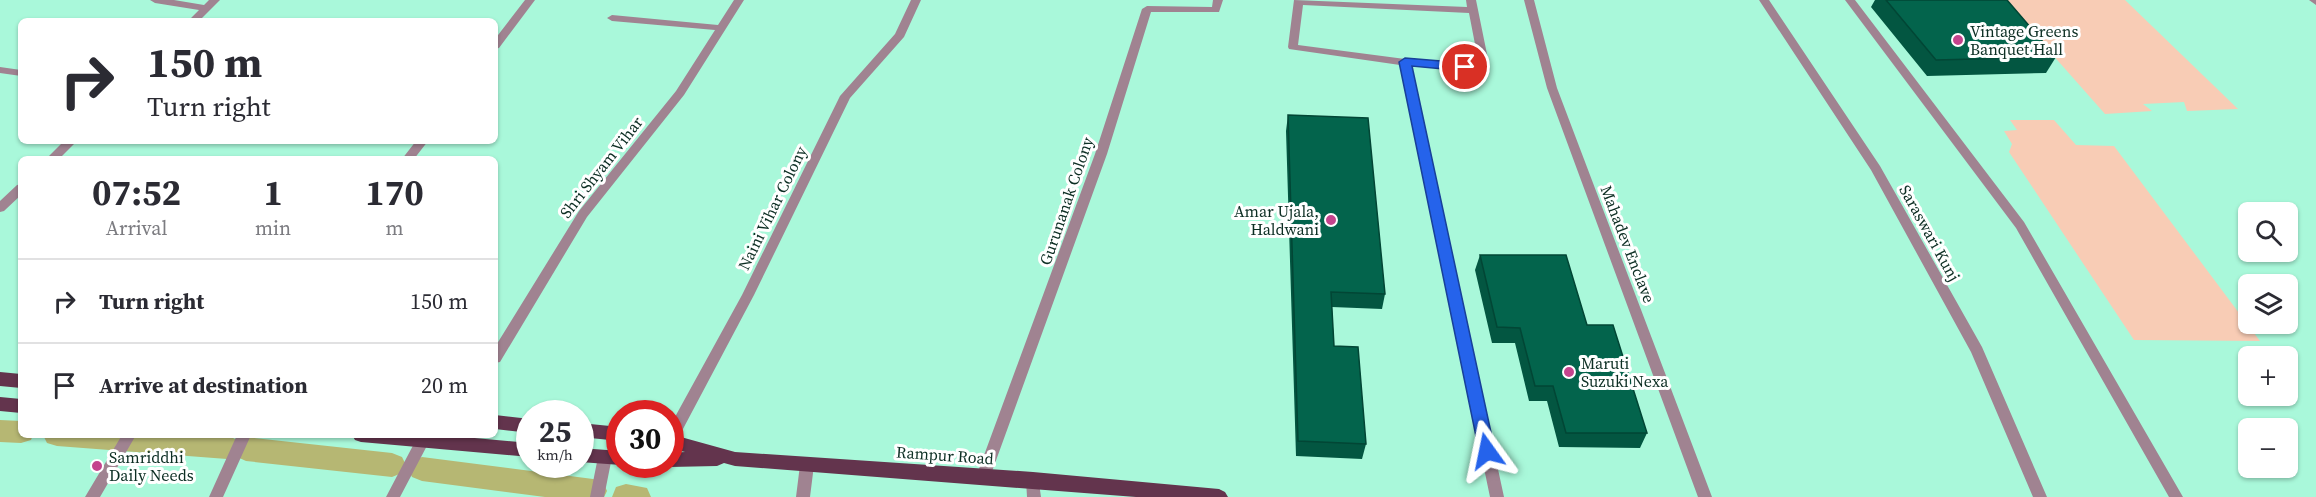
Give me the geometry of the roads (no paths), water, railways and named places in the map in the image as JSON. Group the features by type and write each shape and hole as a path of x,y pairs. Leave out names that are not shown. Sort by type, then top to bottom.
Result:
{"main road":[{"path":"0,380 18,381"},
{"path":"0,404 18,406"},
{"path":"498,422 516,424"},
{"path":"392,438 516,449"},
{"name":"Rampur Road","path":"684,445 735,459 983,477 1034,488 1219,497"},
{"path":"684,460 735,459"}],"street":[{"path":"155,0 206,8"},
{"path":"196,18 215,0"},
{"path":"498,42 530,0"},
{"name":"Shri Shyam Vihar","path":"498,353 583,214 680,93 739,0"},
{"name":"Naini Vihar Colony","path":"684,415 748,296 845,96 884,56 900,35 916,0"},
{"name":"Gurunanak Colony","path":"983,477 1101,154 1147,9 1216,10 1218,0"},
{"name":"Mahadev Enclave","path":"1529,0 1552,88 1705,497"},
{"name":"Saraswari Kunj","path":"1764,0 1876,169 1971,341 2040,497"},
{"path":"1850,0 2020,225 2176,497"},
{"path":"1298,1 1472,5 1485,69 1405,62 1293,47 1298,1"},
{"path":"612,18 721,28"},
{"path":"1405,62 1497,497"},
{"path":"0,70 18,72"},
{"path":"54,156 68,144"},
{"path":"410,156 420,144"},
{"path":"0,208 18,191"},
{"path":"92,497 127,438"},
{"path":"216,497 243,438"},
{"path":"393,497 423,441"},
{"path":"803,497 807,465"},
{"path":"597,497 606,474"}],"waterway":[{"path":"0,431 18,432"},
{"path":"100,438 227,447"},
{"path":"246,449 392,465"},
{"path":"422,469 593,491"},
{"path":"626,496 637,497"}],"place":[{"name":"Vintage Greens Banquet Hall","path":"1958,40"},
{"name":"Amar Ujala, Haldwani","path":"1331,220"},
{"name":"Maruti Suzuki Nexa","path":"1569,372"},
{"name":"Samriddhi Daily Needs","path":"97,466"}]}
